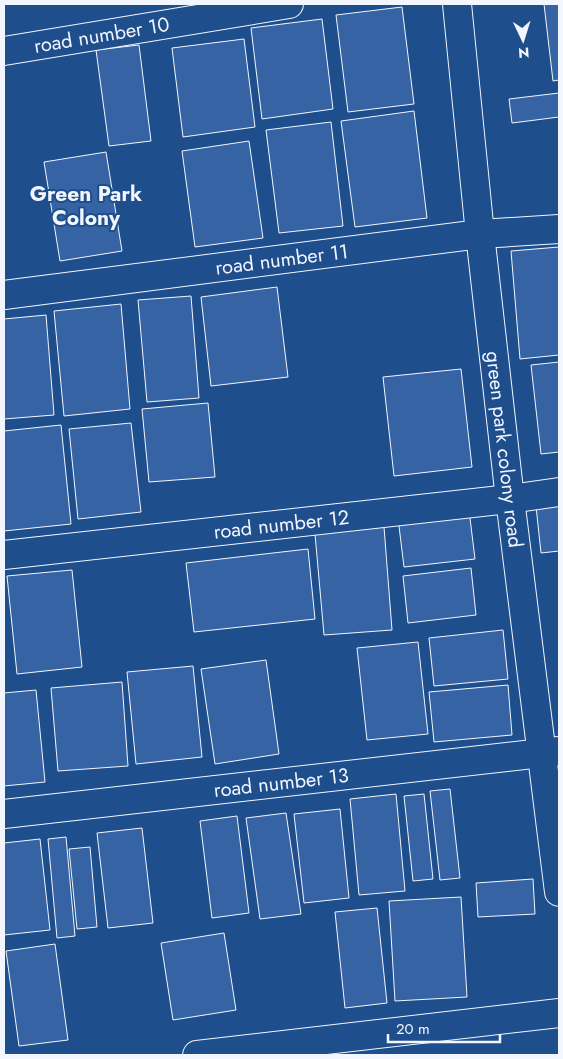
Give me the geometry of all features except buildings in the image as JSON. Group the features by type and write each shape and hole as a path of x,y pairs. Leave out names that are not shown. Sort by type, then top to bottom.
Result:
{"street":[{"name":"road number 10","path":"4,51 289,4"},
{"name":"green park colony road","path":"457,4 480,234 510,499 550,752 559,892"},
{"name":"road number 11","path":"4,295 480,234 559,229"},
{"name":"road number 12","path":"4,555 559,492"},
{"name":"road number 13","path":"4,814 550,752"},
{"path":"197,1055 559,1013"}],"district":[{"name":"Green Park Colony","path":"86,206"}]}
